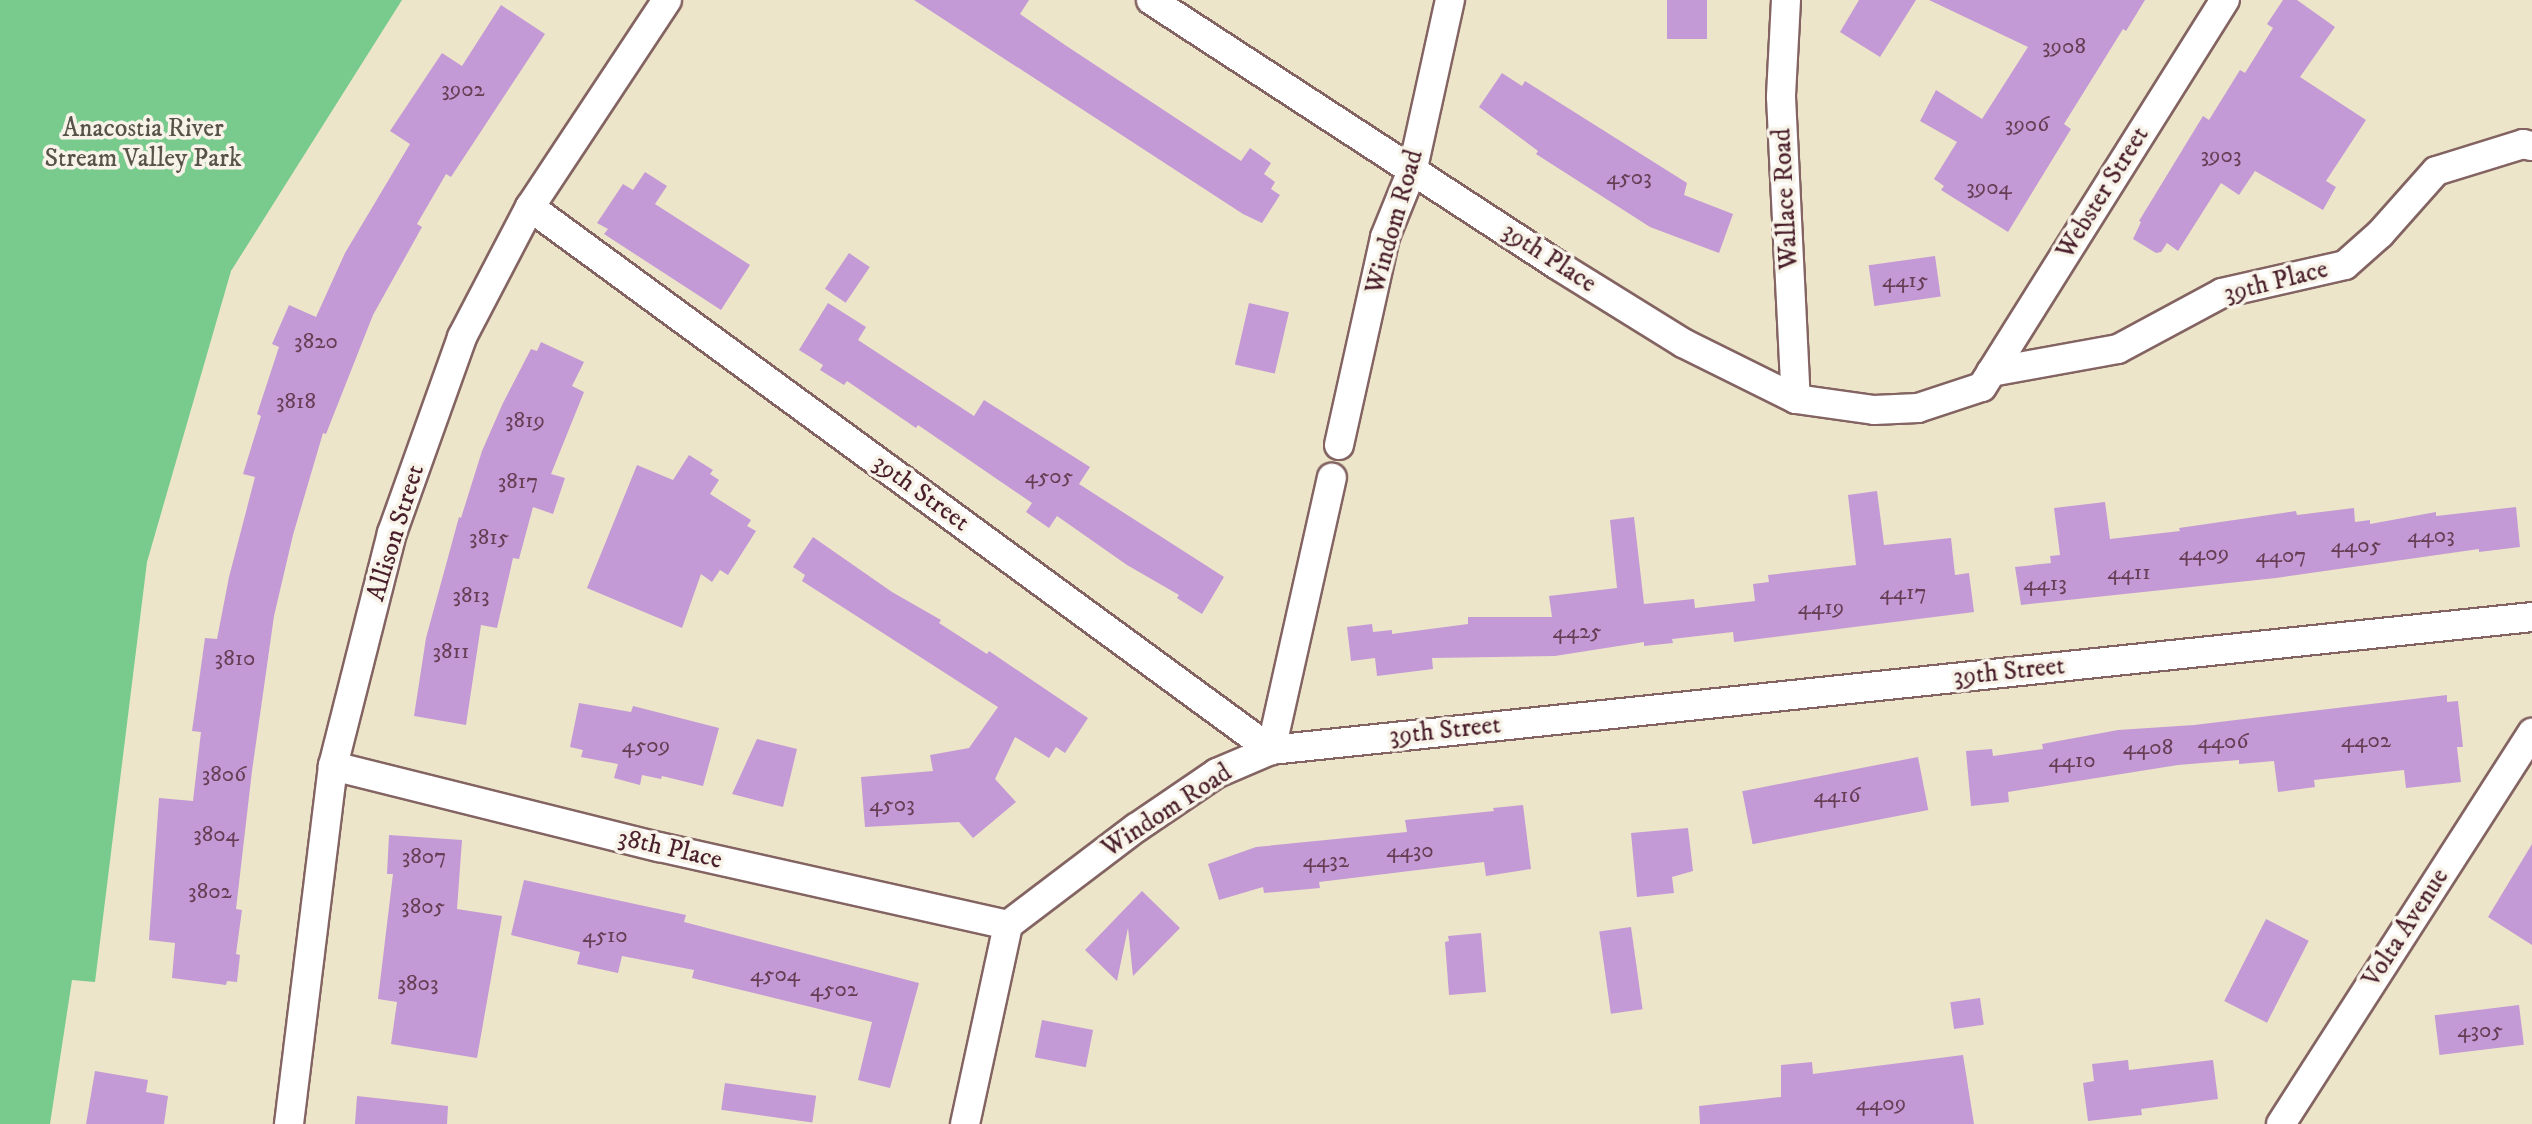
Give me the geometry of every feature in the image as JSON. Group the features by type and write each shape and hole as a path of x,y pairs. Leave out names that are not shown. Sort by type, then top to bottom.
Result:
{"street":[{"name":"Allison Street","path":"289,1124 333,766 396,520 462,337 530,207 667,0"},
{"name":"39th Place","path":"1151,0 1413,168 1559,266 1683,342 1796,399 1874,410 1918,408 1986,379 2118,349 2222,293 2345,265 2380,234 2436,171 2523,144 2532,146"},
{"name":"Windom Road","path":"1339,445 1385,237 1413,168 1450,0"},
{"name":"Wallace Road","path":"1786,0 1781,97 1796,399"},
{"name":"Webster Street","path":"1986,379 2225,0"},
{"name":"39th Street","path":"530,207 1271,750 2532,617"},
{"path":"1271,750 1332,478"},
{"name":"Volta Avenue","path":"2281,1124 2532,733"},
{"name":"Windom Road","path":"1008,925 1136,828 1206,781 1271,750"},
{"name":"38th Place","path":"333,766 659,847 1008,925"},
{"path":"965,1124 1008,925"}],"green space":[{"name":"Anacostia River Stream Valley Park","path":"0,0 402,0 231,271 147,562 95,982 72,980 50,1124 0,1124"}],"building":[{"path":"914,0 1029,0 1020,14 1065,45 1241,161 1250,148 1271,163 1264,174 1275,182 1271,189 1280,195 1262,223 1243,214"},
{"path":"1667,0 1707,0 1707,39 1667,39"},
{"path":"1859,0 1916,0 1880,57 1840,32"},
{"path":"1929,0 2145,0 2126,31 2123,29 2064,124 2071,129 2008,232 1941,190 1944,186 1934,179 1957,142 1920,121 1936,90 1982,119 2028,47"},
{"path":"2283,0 2297,0 2335,27 2300,77 2366,120 2326,181 2336,187 2323,210 2255,171 2239,195 2221,183 2178,251 2167,243 2161,252 2156,253 2133,239 2141,222 2139,221 2203,116 2209,120 2240,70 2245,73 2273,28 2267,24"},
{"path":"501,5 545,34 451,177 446,174 417,224 422,227 373,315 326,434 323,433 293,535 274,616 252,771 236,909 242,910 236,954 240,955 237,982 227,981 226,985 172,978 175,943 149,940 159,798 193,801 201,732 192,731 205,638 217,639 229,577 255,477 243,474 261,416 257,414 279,347 272,344 289,305 316,317 345,253 410,144 390,131 442,53 462,66"},
{"path":"1502,73 1522,86 1525,81 1687,183 1684,195 1733,214 1719,253 1650,227 1536,154 1538,151 1479,107"},
{"path":"645,172 667,186 655,204 750,265 721,310 604,234 608,229 597,223 623,184 633,190"},
{"path":"849,253 870,267 846,303 825,289"},
{"path":"1935,256 1941,297 1874,306 1869,265"},
{"path":"828,303 866,327 858,340 974,416 984,400 1090,467 1079,484 1224,577 1202,614 1177,598 1179,595 1127,565 1057,516 1049,528 1026,512 1032,503 918,425 916,428 847,381 844,385 820,370 823,365 799,350"},
{"path":"1249,303 1289,312 1275,374 1235,364"},
{"path":"541,342 584,362 572,386 584,392 551,474 565,478 553,514 533,507 519,559 513,558 497,628 481,625 466,725 414,716 426,638 459,517 461,518 482,451 503,403 531,349 537,351"},
{"path":"689,455 713,470 710,474 719,480 710,494 751,520 747,526 756,531 728,575 720,570 712,582 701,574 682,628 587,588 637,465 673,480"},
{"path":"1877,491 1884,545 1951,538 1955,575 1969,573 1974,612 1734,642 1733,632 1672,639 1673,643 1644,646 1644,642 1555,656 1432,658 1433,669 1377,676 1375,658 1351,661 1347,627 1372,624 1373,632 1392,630 1392,634 1468,624 1468,617 1552,617 1549,596 1617,588 1610,520 1634,517 1644,604 1694,599 1695,608 1755,601 1753,584 1769,582 1768,575 1856,565 1848,495"},
{"path":"2105,502 2110,539 2180,531 2179,528 2296,511 2297,515 2354,508 2355,522 2370,520 2370,524 2436,512 2436,516 2516,507 2520,547 2479,552 2479,549 2276,578 2021,605 2015,567 2051,563 2050,556 2060,555 2054,508"},
{"path":"813,537 892,592 941,620 939,623 987,654 989,651 1088,718 1065,753 1056,747 1049,758 1015,737 995,779 1016,802 973,838 959,822 865,827 861,777 933,771 930,755 969,748 998,707 802,581 805,575 793,567"},
{"path":"2447,695 2447,702 2458,701 2463,747 2457,747 2461,782 2406,788 2404,770 2314,780 2315,787 2278,792 2274,761 2239,764 2239,760 2178,765 2008,792 2009,802 1971,806 1966,751 1992,749 1993,756 2043,749 2042,744 2118,730 2194,725"},
{"path":"579,703 631,712 633,706 719,728 703,786 662,776 661,779 642,775 640,785 614,778 618,764 581,757 583,750 570,747"},
{"path":"757,739 797,749 783,807 732,794"},
{"path":"1918,757 1928,810 1753,844 1742,791"},
{"path":"1523,805 1531,869 1486,876 1484,862 1319,882 1320,888 1264,893 1263,887 1219,900 1208,864 1256,847 1407,832 1405,820 1494,811 1493,808"},
{"path":"1688,828 1693,871 1672,877 1674,893 1637,897 1631,833"},
{"path":"389,835 462,840 457,909 502,916 477,1058 391,1044 397,1002 378,999 393,874 387,874"},
{"path":"2532,844 2532,945 2488,917"},
{"path":"524,880 686,915 684,922 919,983 890,1088 858,1080 872,1022 692,978 694,970 622,956 618,973 577,964 580,952 511,935"},
{"path":"1142,891 1180,928 1133,976 1128,928 1117,981 1085,950"},
{"path":"2266,919 2309,941 2267,1023 2224,1001"},
{"path":"1631,927 1643,1009 1611,1014 1599,931"},
{"path":"1481,933 1486,992 1449,995 1445,942 1449,941 1448,936"},
{"path":"1980,998 1984,1025 1954,1029 1950,1002"},
{"path":"2519,1005 2524,1045 2440,1055 2435,1015"},
{"path":"1042,1020 1093,1030 1086,1067 1035,1057"},
{"path":"1963,1055 1974,1124 1700,1124 1699,1106 1781,1097 1781,1065 1812,1062 1813,1074"},
{"path":"2128,1060 2129,1070 2213,1060 2218,1099 2141,1109 2142,1115 2088,1121 2083,1083 2094,1081 2092,1064"},
{"path":"95,1071 148,1080 146,1092 168,1096 164,1124 86,1124"},
{"path":"725,1083 816,1096 812,1123 721,1110"},
{"path":"357,1096 448,1106 447,1124 355,1124"}]}
